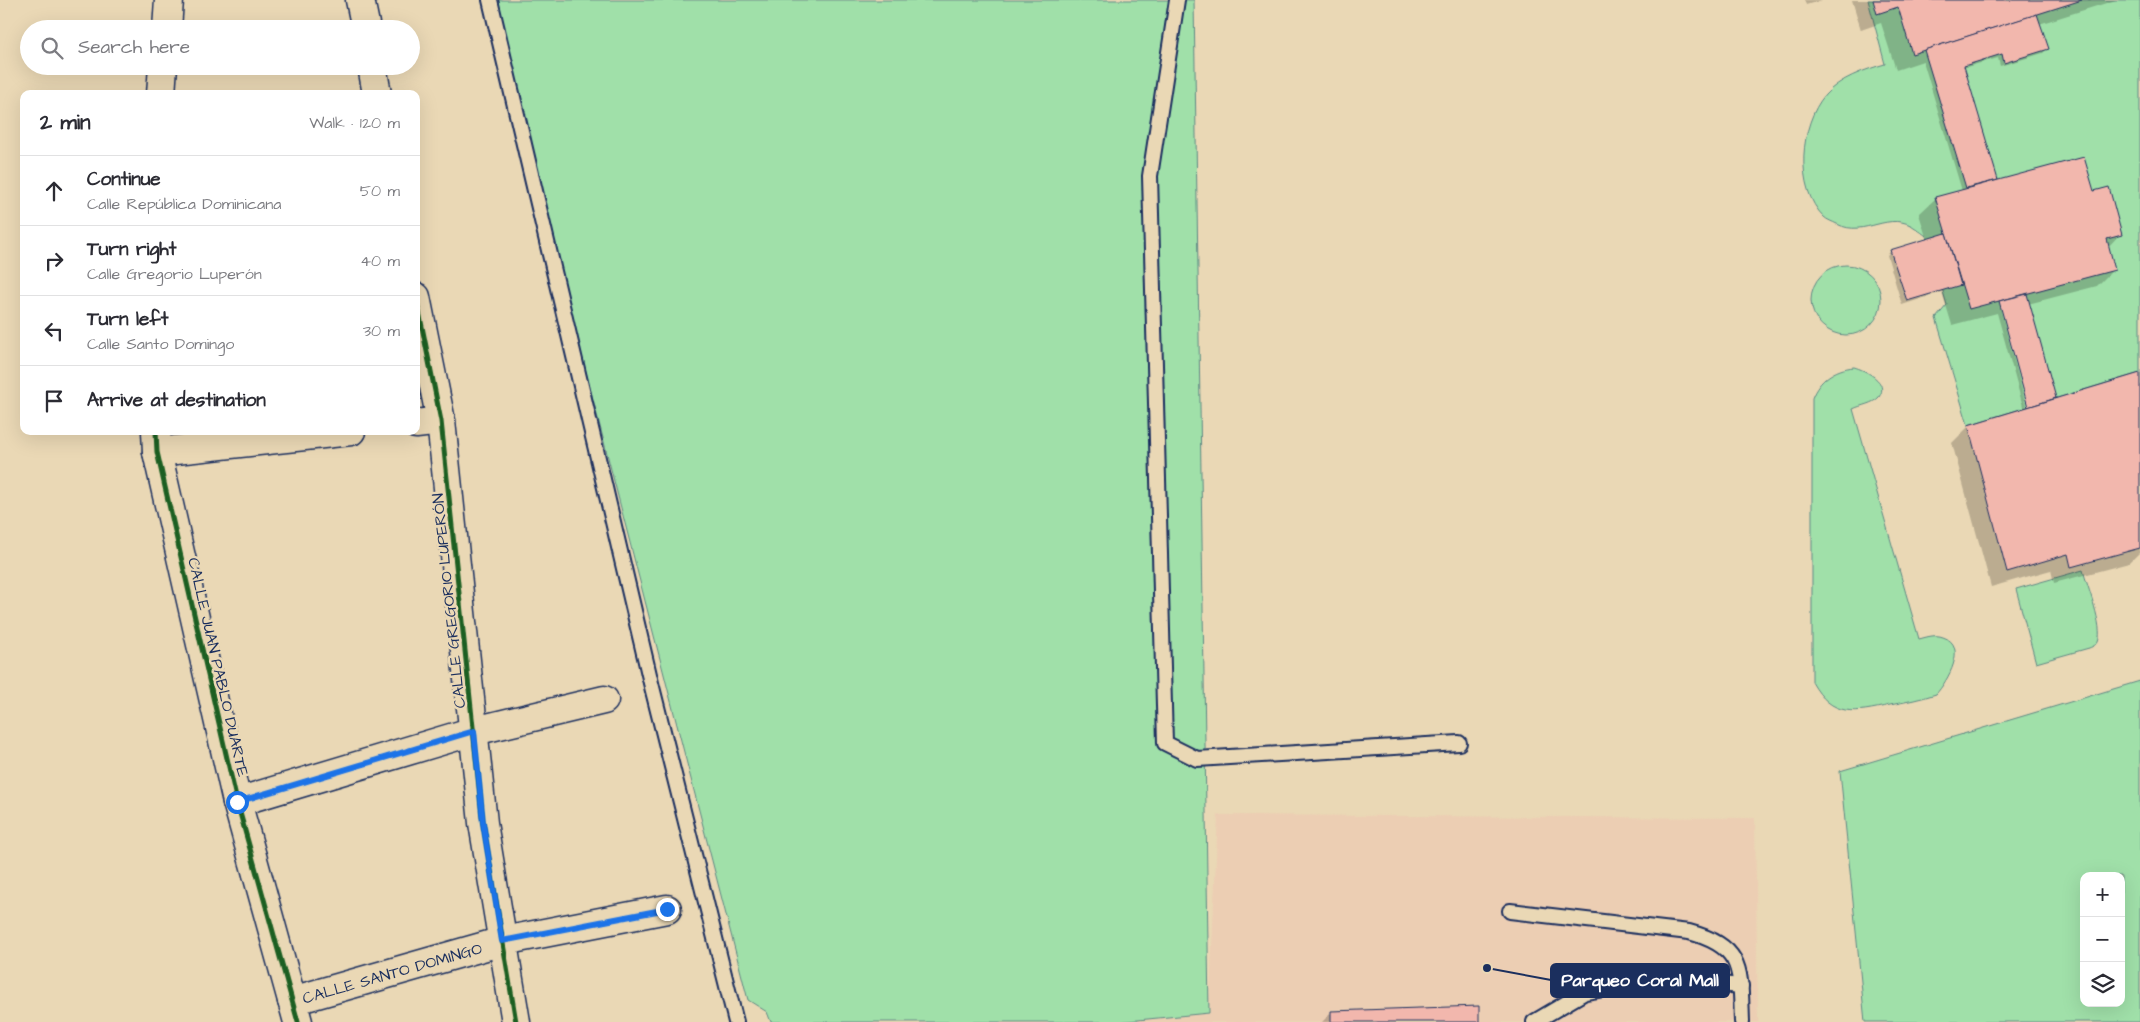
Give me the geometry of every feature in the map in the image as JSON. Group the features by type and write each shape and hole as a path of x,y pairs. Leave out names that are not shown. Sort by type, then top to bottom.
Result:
{"street":[{"path":"168,20 169,0"},
{"path":"360,0 364,20"},
{"path":"161,90 163,75"},
{"path":"374,75 376,90"},
{"name":"CALLE GREGORIO LUPERÓN","path":"420,335 429,423 474,731 483,823 516,1022"},
{"path":"157,442 280,435"},
{"name":"CALLE JUAN PABLO DUARTE","path":"157,442 237,802 295,1012"},
{"path":"237,802 474,731 604,700"},
{"name":"CALLE SANTO DOMINGO","path":"295,1012 502,941 667,909"}],"lane":[{"path":"490,0 651,683 736,1022"},
{"path":"1176,0 1150,176 1165,743 1197,759 1459,743"},
{"path":"1510,911 1689,932 1710,938 1728,949 1737,964 1741,986 1742,1022"},
{"path":"1534,1022 1585,992 1641,983 1679,980 1741,986"}],"shaded area":[{"path":"1218,815 1755,818 1758,1022 1118,1022 1209,1013"}],"green space":[{"path":"490,0 1194,0 1209,1013 1117,1022 771,1022 767,1012 748,1000"},
{"path":"1868,0 2140,0 2140,373 1968,425 1936,318 1947,305 1926,236 1907,223 1897,221 1867,227 1847,228 1824,217 1814,205 1808,190 1804,156 1810,122 1817,107 1831,89 1845,79 1885,64"},
{"path":"1846,265 1859,268 1871,275 1878,287 1881,300 1878,313 1871,325 1859,332 1846,335 1833,332 1821,325 1814,313 1811,300 1814,287 1821,275 1833,268"},
{"path":"1854,367 1870,374 1881,386 1882,392 1879,397 1870,403 1853,409 1919,639 1934,636 1943,637 1951,641 1955,655 1950,673 1936,694 1877,708 1855,711 1836,707 1828,702 1812,682 1812,398 1828,376 1840,370"},
{"path":"2083,570 2099,626 2098,641 2089,648 2036,663 2016,589"},
{"path":"2140,681 2140,1022 1865,1022 1840,771"}],"building":[{"path":"1873,0 2082,0 1912,54 1898,7 1877,14"},
{"path":"2037,14 2049,49 2004,63 2002,54 1964,66 1998,180 1966,188 1924,50"},
{"path":"2084,157 2094,191 2109,187 2122,235 2107,239 2115,270 1969,309 1935,197"},
{"path":"1946,233 1961,285 1907,301 1890,250"},
{"path":"2027,294 2056,398 2028,407 1999,301"},
{"path":"2140,373 2140,548 2071,567 2068,554 2007,572 1968,425"},
{"path":"1479,1006 1479,1022 1331,1022 1331,1011"}],"cycle path":[{"path":"420,317 441,421 483,823 516,1022"},
{"path":"156,435 157,452 237,802 298,1022"}],"place":[{"name":"Parqueo Coral Mall","path":"1487,968"}],"route":[{"path":"237,802 474,731 483,823 502,941 667,909"}]}
